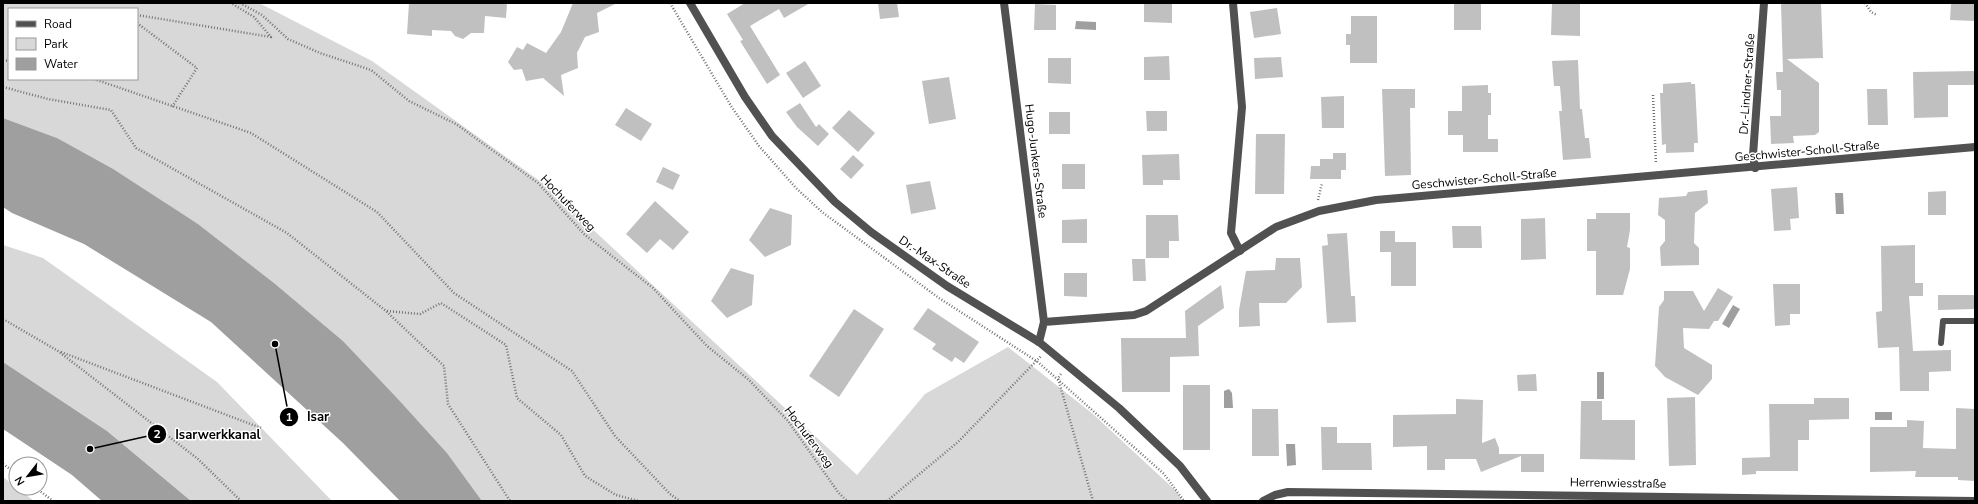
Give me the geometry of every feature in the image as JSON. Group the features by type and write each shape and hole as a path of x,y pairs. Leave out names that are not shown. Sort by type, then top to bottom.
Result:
{"street":[{"name":"Dr.-Max-Straße","path":"690,3 745,97 772,136 835,202 871,232 941,282 1039,342 1119,408 1180,466 1207,501"},
{"name":"Hugo-Junkers-Straße","path":"1004,3 1044,322"},
{"path":"1233,3 1242,107 1232,233 1240,251"},
{"name":"Dr.-Lindner-Straße","path":"1755,168 1753,155 1764,3"},
{"name":"Geschwister-Scholl-Straße","path":"1044,322 1134,315 1146,311 1276,227 1319,211 1376,200 1755,168 1975,147"},
{"path":"1039,342 1044,322"},
{"name":"Herrenwiesstraße","path":"1263,501 1275,495 1288,492 1975,501"}],"lane":[{"path":"1941,343 1943,321 1975,321"}],"path":[{"path":"138,14 271,37 254,17 231,3"},
{"name":"Hochuferweg","path":"240,3 262,16 288,39 320,53 371,70 409,101 456,124 538,183 585,235 653,288 707,346 749,380 788,421 838,492 847,501"},
{"path":"1865,3 1871,12 1877,15"},
{"path":"138,24 197,68 172,106"},
{"path":"97,80 250,133 377,212 454,293 572,371 615,436 670,494 680,501"},
{"path":"3,87 48,99 111,110 136,148 287,233 386,311 444,366 448,404 510,501"},
{"path":"1652,95 1657,176"},
{"path":"1319,211 1317,202 1322,183"},
{"path":"386,311 420,314 441,303 506,345 517,398 560,435 585,476 616,495 639,501"},
{"path":"3,319 58,351 198,459 241,501"},
{"path":"58,351 261,428"},
{"path":"887,501 958,442 1038,362"},
{"path":"1058,378 1093,501"}],"green space":[{"path":"3,3 259,3 372,61 544,184 857,475 925,394 1008,347 1093,414 1176,491 1183,501 482,501 447,453 343,341 274,283 198,224 57,138 3,118"},
{"path":"3,245 43,258 217,382 332,501 191,501 107,431 3,362"},
{"path":"3,477 8,481 8,496 28,496 34,501 3,501"}],"water":[{"path":"1076,21 1096,22 1096,30 1075,29"},
{"path":"3,118 57,138 113,169 198,224 274,283 343,341 447,453 482,501 400,501 343,443 211,322 84,244 12,213 3,207"},
{"path":"1835,193 1843,193 1844,214 1836,214"},
{"path":"1733,305 1740,309 1729,328 1722,324"},
{"path":"3,362 107,431 191,501 102,501 72,475 48,459 48,456 44,456 3,429"},
{"path":"1597,372 1604,372 1604,399 1597,399"},
{"path":"1229,389 1232,393 1233,408 1224,408 1224,391"},
{"path":"1875,412 1892,412 1892,420 1875,420"},
{"path":"1286,444 1295,444 1296,465 1287,466"}],"building":[{"path":"409,3 507,3 506,18 485,16 484,33 471,33 463,39 455,36 451,31 432,30 432,36 407,34"},
{"path":"573,3 617,3 597,13 599,32 585,37 577,53 578,68 561,75 564,96 543,78 526,81 522,69 514,70 508,62 517,47 523,50 527,43 546,53 561,32"},
{"path":"745,3 810,3 784,18 779,9 750,26 780,75 767,84 740,41 743,40 727,14"},
{"path":"878,3 897,3 899,17 880,19"},
{"path":"1144,3 1172,3 1172,23 1144,22"},
{"path":"1454,3 1481,3 1481,30 1454,30"},
{"path":"1552,3 1580,3 1580,36 1551,35"},
{"path":"1781,3 1821,3 1823,58 1787,59 1819,83 1819,132 1815,135 1793,136 1794,143 1771,144 1770,116 1781,116 1781,90 1777,90 1776,72 1783,72"},
{"path":"1951,3 1975,3 1975,21 1950,20"},
{"path":"1035,4 1056,5 1056,30 1034,30"},
{"path":"1277,8 1281,34 1254,38 1250,12"},
{"path":"1351,16 1377,16 1377,63 1350,63 1350,45 1346,45 1346,34 1351,34"},
{"path":"1169,56 1170,80 1144,80 1144,57"},
{"path":"1281,57 1283,77 1255,79 1254,58"},
{"path":"1048,58 1071,58 1071,84 1048,83"},
{"path":"1578,60 1580,109 1582,109 1585,138 1589,138 1591,158 1563,160 1559,111 1562,111 1560,86 1554,86 1552,61"},
{"path":"805,61 821,86 803,98 786,73"},
{"path":"1975,71 1975,85 1948,85 1948,117 1914,118 1913,72"},
{"path":"949,77 956,119 929,124 922,81"},
{"path":"1691,82 1691,84 1695,84 1698,143 1694,143 1694,152 1666,153 1666,144 1662,145 1660,93 1663,93 1663,84"},
{"path":"1488,85 1488,93 1491,93 1491,115 1488,115 1488,139 1498,139 1498,152 1463,152 1463,135 1448,135 1448,111 1462,111 1462,86"},
{"path":"1382,89 1415,89 1415,108 1410,108 1411,175 1385,176"},
{"path":"1867,89 1887,89 1888,125 1868,125"},
{"path":"1344,96 1344,128 1322,128 1321,97"},
{"path":"800,103 816,127 819,124 829,134 818,146 797,127 786,112"},
{"path":"626,108 652,124 641,141 615,125"},
{"path":"849,110 875,133 858,152 832,128"},
{"path":"1146,111 1167,111 1167,131 1147,131"},
{"path":"1049,112 1070,112 1070,134 1049,134"},
{"path":"1256,134 1285,134 1284,194 1255,194"},
{"path":"1333,153 1346,153 1346,170 1341,170 1341,179 1310,179 1311,166 1320,166 1320,159 1333,159"},
{"path":"1179,154 1180,180 1163,180 1163,185 1143,185 1142,155"},
{"path":"853,155 864,165 851,179 840,169"},
{"path":"1062,164 1085,164 1085,189 1062,189"},
{"path":"663,167 680,175 673,190 656,182"},
{"path":"930,181 936,209 911,214 906,185"},
{"path":"1797,187 1799,218 1790,219 1791,230 1774,231 1771,189"},
{"path":"1707,190 1708,203 1695,213 1694,243 1699,248 1699,265 1661,266 1660,247 1665,241 1665,220 1658,215 1659,198 1686,196 1688,192"},
{"path":"1946,191 1946,215 1928,215 1928,192"},
{"path":"655,201 689,232 673,250 660,239 647,253 626,234"},
{"path":"770,208 792,215 791,245 765,257 749,240"},
{"path":"1596,213 1630,213 1630,230 1627,247 1630,248 1630,269 1623,295 1596,295 1596,251 1587,251 1587,219 1596,219"},
{"path":"1146,215 1178,215 1179,241 1169,241 1169,258 1146,258"},
{"path":"1545,218 1546,259 1521,260 1521,219"},
{"path":"1087,219 1087,243 1062,243 1062,220"},
{"path":"1452,226 1481,226 1482,248 1453,248"},
{"path":"1380,231 1395,231 1395,242 1416,242 1416,286 1391,286 1391,252 1380,252"},
{"path":"1347,233 1351,296 1355,296 1356,322 1327,323 1322,246 1328,245 1327,234"},
{"path":"1915,245 1915,283 1923,283 1923,296 1909,296 1913,351 1951,350 1951,371 1929,372 1929,391 1900,391 1899,347 1878,348 1876,312 1882,311 1881,246"},
{"path":"1276,258 1300,258 1302,287 1286,303 1259,303 1260,326 1239,327 1239,310 1246,271 1275,270"},
{"path":"1132,259 1145,259 1146,281 1133,281"},
{"path":"731,268 754,275 752,305 727,318 711,301"},
{"path":"1064,273 1087,273 1087,297 1064,296"},
{"path":"1773,284 1800,284 1800,314 1790,314 1790,325 1775,326"},
{"path":"1221,285 1224,308 1198,326 1199,356 1170,357 1170,392 1122,392 1121,338 1186,338 1185,311"},
{"path":"1718,288 1733,297 1718,321 1714,321 1709,329 1683,328 1684,348 1712,365 1712,379 1698,395 1665,377 1655,366 1659,307 1664,300 1664,291 1693,291 1704,311"},
{"path":"1938,295 1975,295 1975,309 1938,310"},
{"path":"928,308 979,342 964,363 955,357 952,362 932,349 936,344 913,329"},
{"path":"854,309 884,329 839,397 809,376"},
{"path":"1536,374 1537,391 1518,391 1517,375"},
{"path":"1183,385 1210,385 1210,450 1183,450"},
{"path":"1695,397 1696,465 1669,466 1667,398"},
{"path":"1814,398 1849,398 1849,419 1809,420 1809,440 1798,440 1798,471 1756,471 1756,474 1742,475 1742,458 1770,457 1769,404 1814,404"},
{"path":"1456,399 1483,400 1482,443 1495,438 1499,448 1499,454 1544,454 1544,472 1521,472 1521,456 1481,472 1476,459 1445,459 1445,470 1427,470 1427,446 1393,447 1393,415 1456,414"},
{"path":"1581,401 1602,401 1602,420 1635,420 1635,460 1580,459"},
{"path":"1956,408 1975,409 1975,481 1958,480 1958,477 1915,477 1916,471 1870,472 1870,427 1907,427 1907,420 1924,421 1923,448 1956,449"},
{"path":"1252,409 1278,409 1279,456 1252,456"},
{"path":"1321,427 1337,427 1337,443 1371,443 1372,470 1322,470"}],"place":[{"name":"Isar","path":"275,344"},
{"name":"Isarwerkkanal","path":"90,449"}]}
